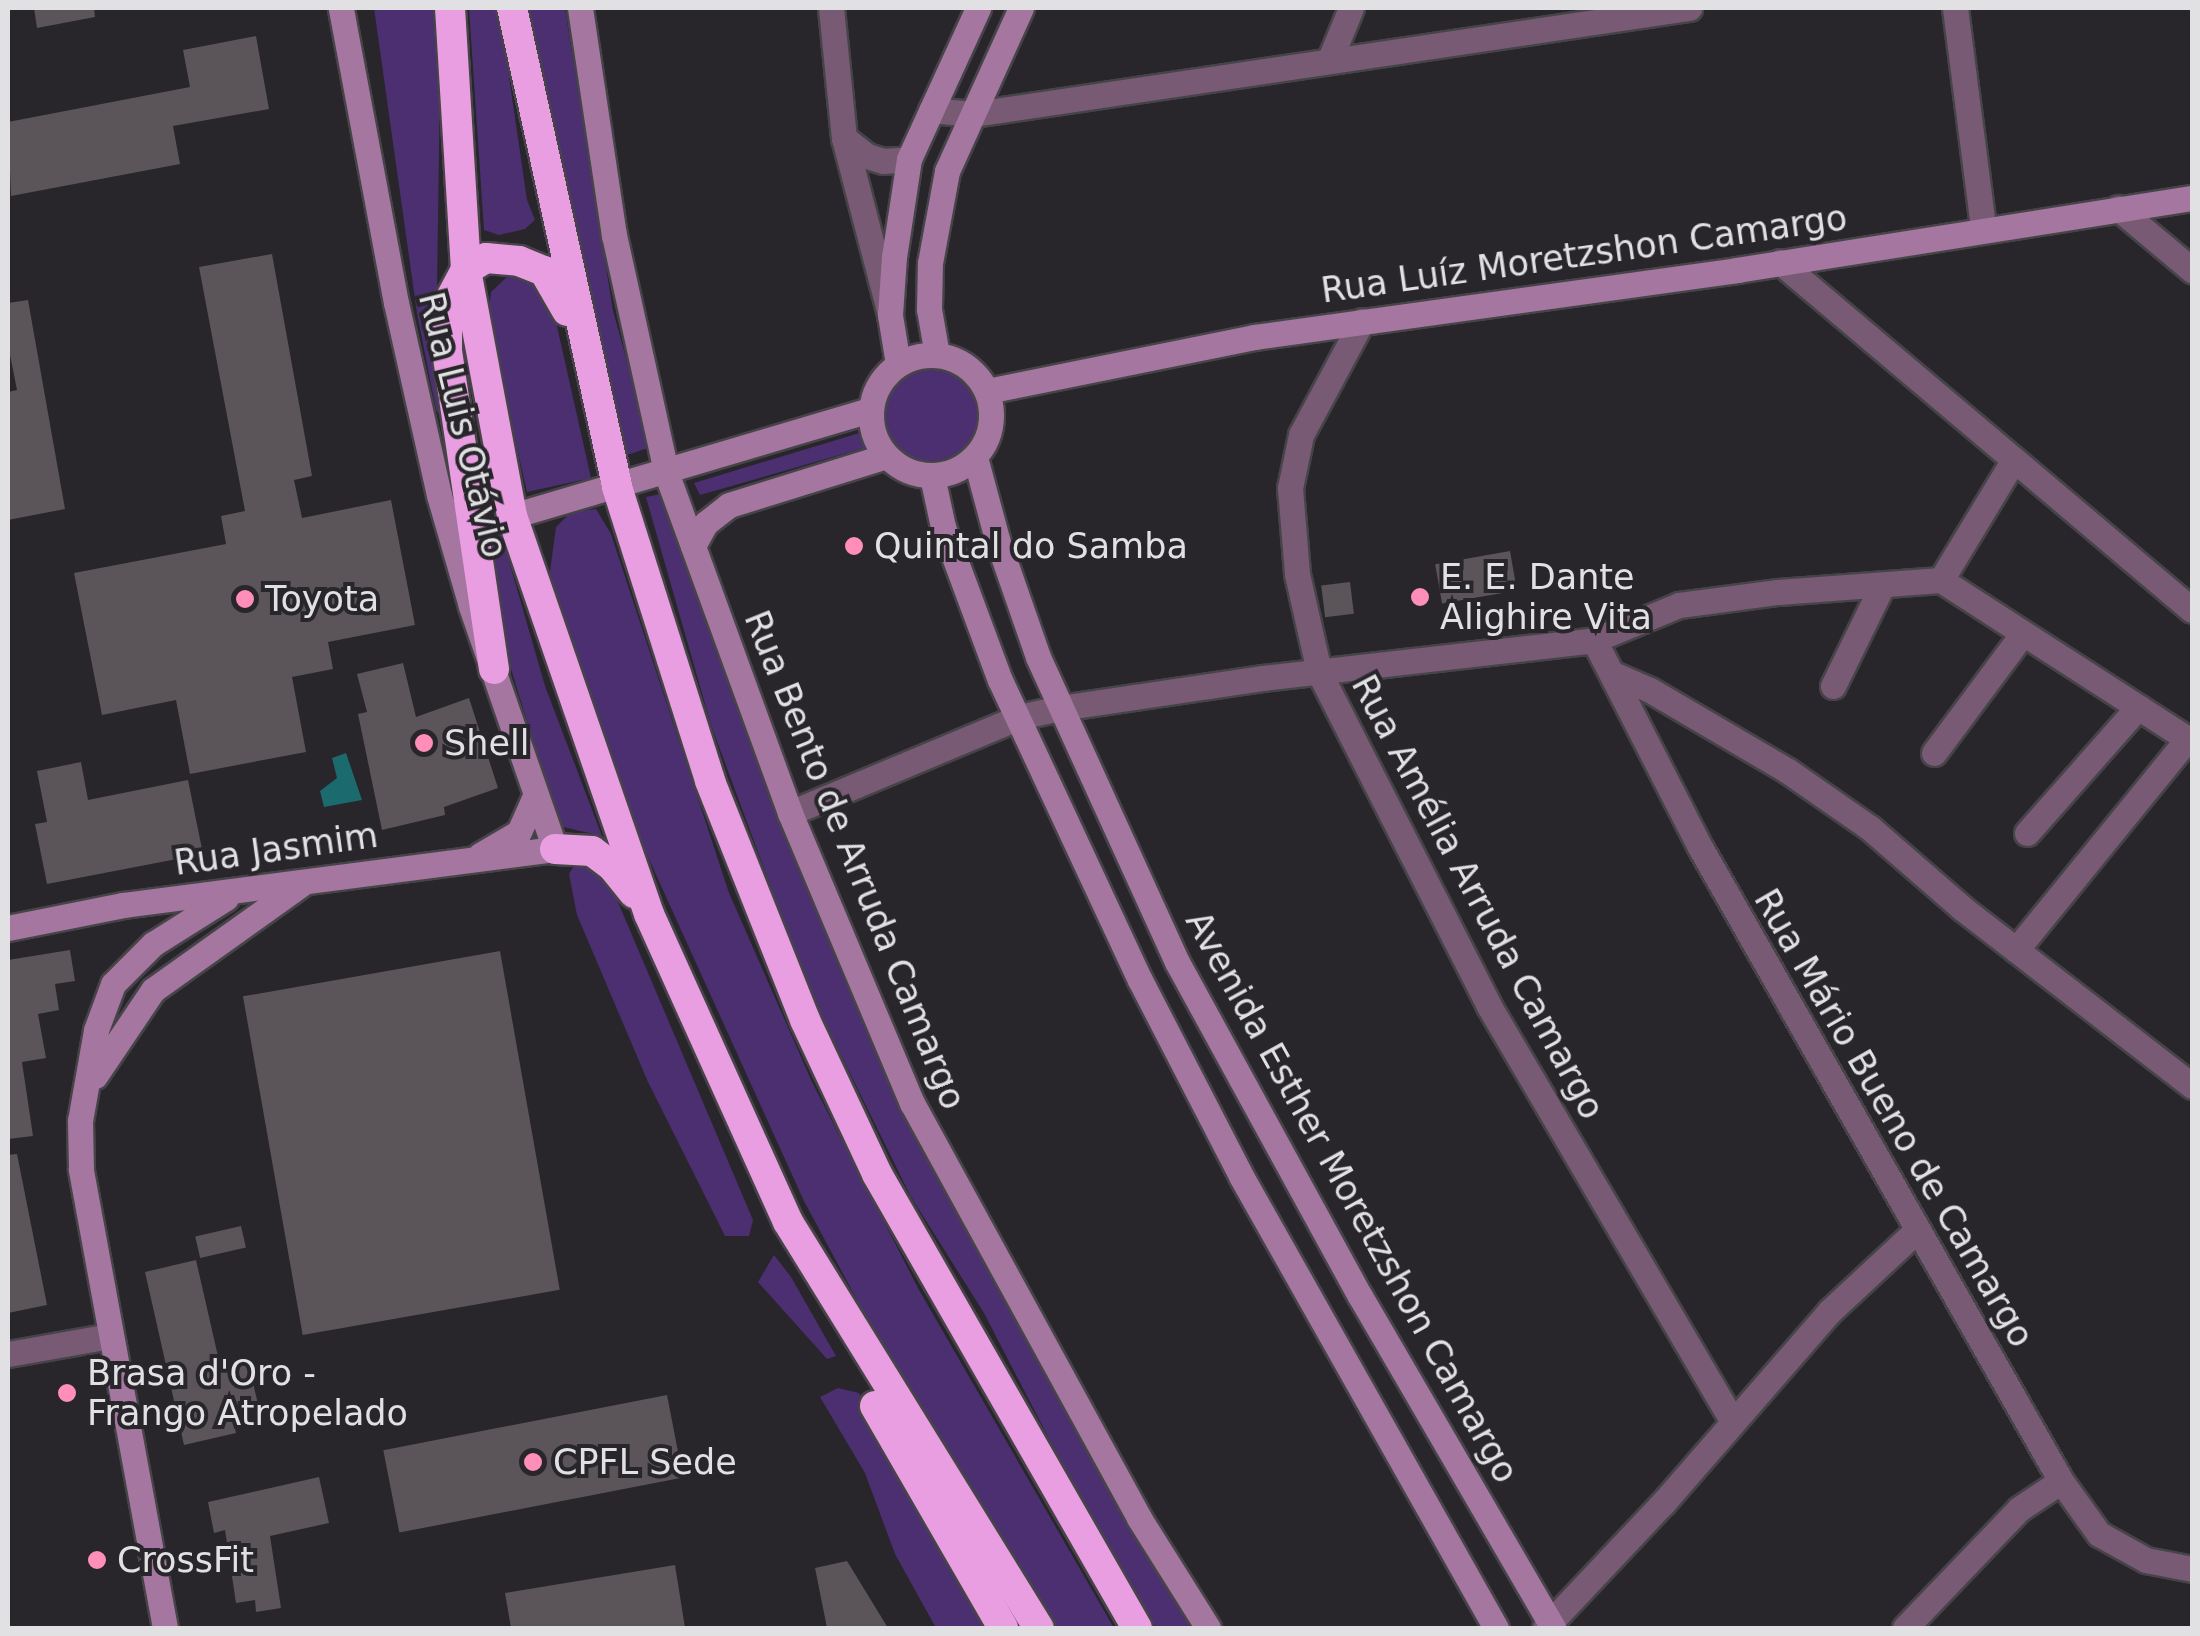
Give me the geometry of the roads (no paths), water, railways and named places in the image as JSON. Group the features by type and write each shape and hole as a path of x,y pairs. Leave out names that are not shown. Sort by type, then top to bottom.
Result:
{"highway":[{"path":"450,8 466,270 512,516 649,914 788,1222 866,1354 1039,1628"},
{"path":"512,8 618,487 710,781 804,1020 878,1174 1137,1628"},
{"path":"494,668 447,351 447,305 466,270 486,258 519,261 544,271 562,300 598,400"},
{"path":"555,849 592,851 612,866 649,914"},
{"path":"866,1354 858,1378 1003,1628"}],"main road":[{"name":"Rua Luis Otávio","path":"340,8 396,303 439,495 534,796 555,849"},
{"name":"Rua Bento de Arruda Camargo","path":"580,8 614,235 666,472 790,813 912,1103 1139,1518 1208,1628"},
{"path":"898,364 890,315 909,159 978,8"},
{"path":"937,354 929,309 930,263 947,171 1022,8"},
{"name":"Rua Luíz Moretzshon Camargo","path":"987,391 1255,337 2192,198"},
{"path":"937,354 967,366 987,391 991,426 975,458 962,467 932,476 915,474 886,456 873,435 870,410 884,376 898,364 916,356 937,354"},
{"path":"512,516 870,410"},
{"path":"693,546 706,522 730,505 886,456"},
{"name":"Avenida Esther Moretzshon Camargo","path":"975,458 996,539 1060,708 1221,1049 1549,1626"},
{"path":"932,476 944,528 1019,717 1184,1069 1396,1456 1496,1628"},
{"path":"476,856 519,832 534,796"},
{"name":"Rua Jasmim","path":"8,928 124,905 234,893 476,856 509,857 555,849"},
{"path":"87,1089 125,1026 175,971 304,881"},
{"path":"164,1628 81,1169 80,1121 104,1002 113,984 153,944 234,893"},
{"path":"124,905 175,971"}],"street":[{"path":"831,8 844,138 890,315"},
{"path":"1330,59 1352,8"},
{"path":"931,110 974,114 1625,12 1690,8"},
{"path":"1955,8 1983,228"},
{"path":"844,138 867,156 883,161 909,159"},
{"path":"2118,208 2192,270"},
{"path":"1780,262 2192,610"},
{"name":"Rua Amélia Arruda Camargo","path":"1362,321 1301,436 1290,488 1297,574 1319,672 1490,1006 1732,1421"},
{"path":"1940,580 2013,461"},
{"path":"790,813 1019,717 1060,708 1594,640 1679,605 1778,592 1940,580 2190,740 2016,950"},
{"path":"1833,686 1882,586"},
{"path":"1934,752 2023,633"},
{"name":"Rua Mário Bueno de Camargo","path":"1594,640 1700,847 1915,1232 2061,1482 2099,1534 2146,1560 2192,1569"},
{"path":"1613,674 1650,690 1788,771 1870,828 2016,950 2192,1086"},
{"path":"2027,833 2138,707"},
{"path":"1549,1626 1830,1311 1915,1232"},
{"path":"8,1354 110,1336"},
{"path":"1905,1628 2018,1509 2061,1482"}],"water":[{"path":"346,753 362,800 324,807 320,791 337,778 332,758"}],"place":[{"name":"Quintal do Samba","path":"854,546"},
{"name":"E. E. Dante Alighire Vita","path":"1420,597"},
{"name":"Toyota","path":"245,599"},
{"name":"Shell","path":"424,743"},
{"name":"Brasa d'Oro - Frango Atropelado","path":"67,1393"},
{"name":"CPFL Sede","path":"533,1462"},
{"name":"CrossFit","path":"97,1560"}]}
